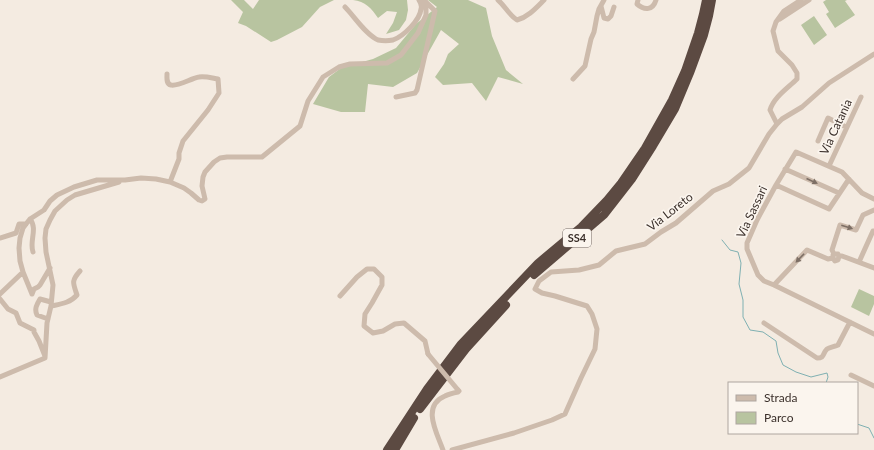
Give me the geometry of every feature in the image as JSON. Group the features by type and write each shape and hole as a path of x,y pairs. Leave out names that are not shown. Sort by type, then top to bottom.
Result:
{"highway":[{"name":"SS4","path":"392,448 427,389 461,344 538,263 581,226 607,200 621,183 645,148 672,100 685,71 698,33 706,0"},
{"name":"SS4","path":"392,448 466,349 539,270 604,215 632,179 675,109 704,34 712,0"}],"street":[{"path":"345,7 369,33 378,40 386,41 394,40 415,23 422,8 423,0"},
{"path":"396,97 415,93 417,90 435,11 423,0"},
{"path":"50,268 40,285 34,289 32,294 23,272 19,248 23,228 30,219 44,210 50,201 57,195 74,187 97,180 125,180 141,178 170,182 188,191 202,201 205,199 202,186 203,178 205,172 214,162 220,158 227,157 262,157 300,126 308,101 323,77 338,67 350,64 387,63 401,55 418,33 426,15 423,0"},
{"path":"498,0 512,17 517,20 523,18 544,0"},
{"path":"573,79 585,66 597,16 604,0"},
{"path":"638,0 637,4 645,8 651,8 656,0"},
{"path":"777,124 770,110 772,105 797,79 798,73 781,53 781,49 778,47 773,31 776,22 784,11 801,0"},
{"path":"776,22 809,0"},
{"path":"601,6 604,18 606,19 611,16 614,7"},
{"name":"Via Loreto","path":"452,450 514,433 565,414 580,378 595,349 597,329 592,314 587,306 542,293 535,289 539,281 551,272 579,270 599,266 616,250 645,244 676,223 713,191 729,184 749,168 769,134 782,119 802,107 830,83 874,54"},
{"path":"167,74 167,81 171,85 180,84 198,77 218,79 219,84 219,93 183,141 179,153 179,159 170,182"},
{"name":"Via Catania","path":"829,166 861,97"},
{"path":"818,141 828,118 846,127"},
{"name":"Via Sassari","path":"829,166 796,152 757,220 747,243 747,249 758,275 764,281 874,334"},
{"path":"829,166 842,172 862,193 874,199"},
{"path":"785,169 839,193"},
{"path":"776,185 829,209 849,179"},
{"path":"45,358 48,319 53,285 44,238 50,220 55,211 75,195 125,180"},
{"path":"836,256 832,250 840,225 856,230 863,215 874,210"},
{"path":"30,219 34,227 31,247 33,252"},
{"path":"0,238 16,233 20,224 26,224"},
{"path":"859,262 872,240 874,231"},
{"path":"774,285 807,250 828,259 836,256 842,256 874,268"},
{"path":"340,296 357,277 367,269 374,270 382,277 382,285 364,314 364,326 373,333 383,332 395,324 404,323 425,341 428,354 459,391 445,396 437,401 433,406 433,420 444,450"},
{"path":"48,319 37,315 35,311 40,299 51,304 71,301 77,295 73,284 74,277 80,271"},
{"path":"0,294 23,272"},
{"path":"0,299 8,309 16,313 20,323 34,330 45,358"},
{"path":"764,323 817,358 822,357 827,350 838,345 850,322"},
{"path":"0,377 45,358"},
{"path":"851,375 874,386"}],"green space":[{"path":"231,0 244,0 253,9 259,0 334,0 320,7 302,27 271,42 246,26 238,23 243,12"},
{"path":"353,0 407,0 408,10 406,20 399,30 386,34 393,23 397,12 387,11 378,18 368,6"},
{"path":"428,0 468,0 486,8 492,36 506,70 523,84 498,77 486,101 472,83 443,85 435,77 444,64 448,54 459,44 441,30 417,73 393,87 368,84 365,112 341,112 313,104 329,77 341,68 373,59 396,48 416,24 437,7"},
{"path":"826,0 847,0 845,1 855,15 835,28 826,14 829,12 823,2"},
{"path":"814,16 827,35 814,45 801,25"},
{"path":"859,289 874,296 874,304 869,316 851,307"}],"waterway":[{"path":"722,240 730,250 738,252 741,263 739,284 743,300 743,317 750,330 763,332 776,341 778,353 783,365 796,372 811,377 827,373 828,377 826,382"},
{"path":"858,424 869,428 874,438"}]}
